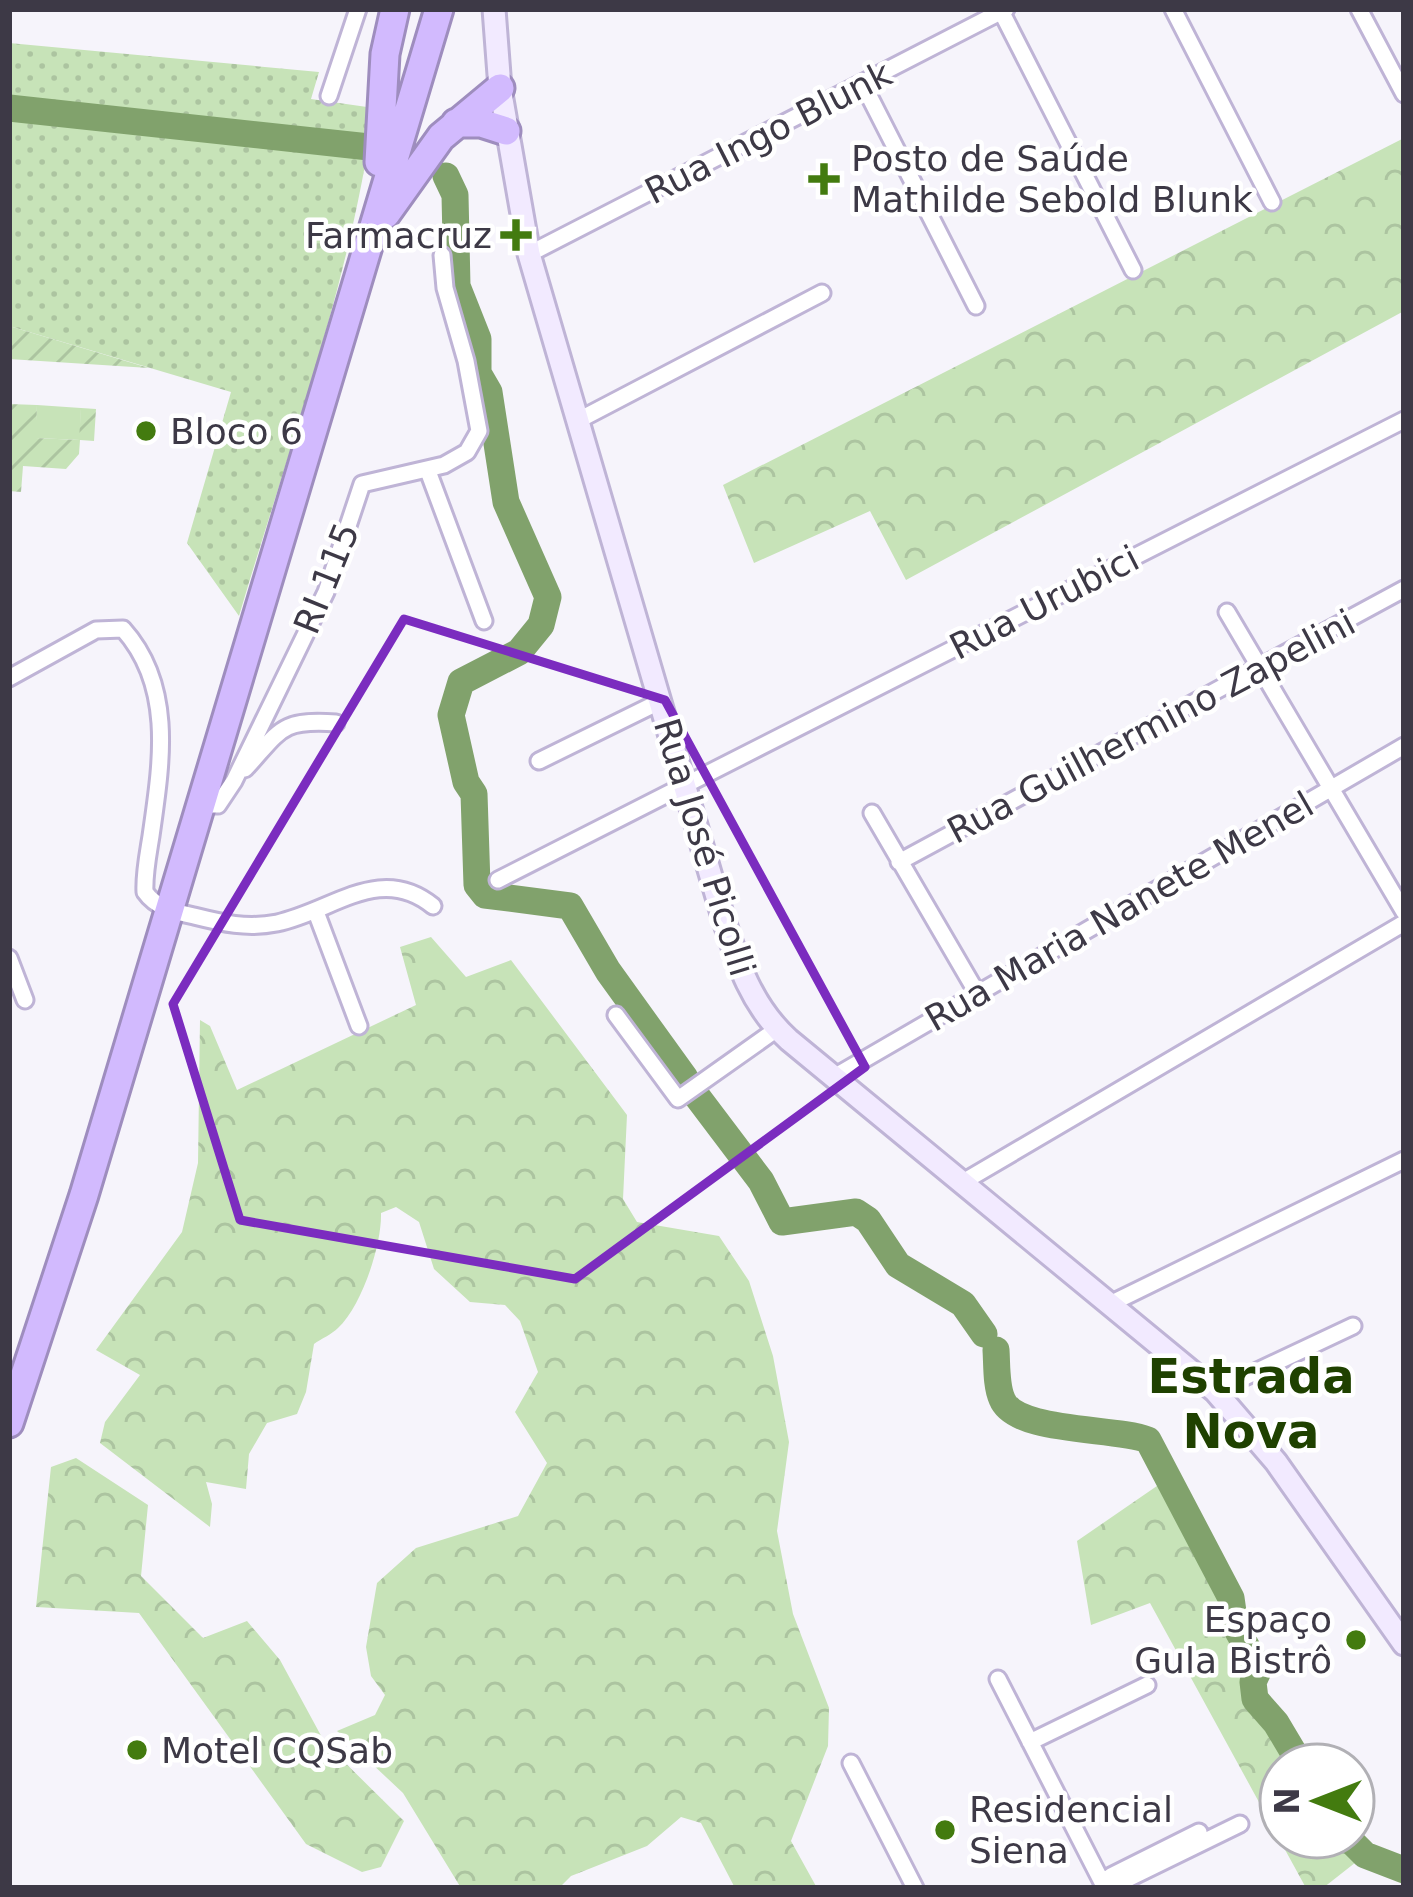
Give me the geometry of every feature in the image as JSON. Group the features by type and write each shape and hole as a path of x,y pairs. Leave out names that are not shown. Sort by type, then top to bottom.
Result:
{"highway":[{"path":"362,260 377,176 385,54 395,9"},
{"path":"9,1423 61,1270 440,9"},
{"path":"362,260 409,177 456,123 500,88"},
{"path":"456,123 481,123 506,131"}],"street":[{"path":"328,96 358,9"},
{"name":"Rua José Picolli","path":"494,9 506,131 529,254 734,953 750,991 777,1030 1215,1391 1276,1462 1400,1630"},
{"path":"1173,9 1272,202"},
{"path":"1359,9 1404,94"},
{"path":"1002,10 1132,270"},
{"name":"Rua Ingo Blunk","path":"529,254 1002,10"},
{"path":"863,84 976,306"},
{"name":"RI 115","path":"198,806 218,805 234,781 326,592 362,484 428,471 467,452 479,431 445,288 442,255"},
{"path":"577,421 822,293"},
{"name":"Rua Urubici","path":"498,880 1404,420"},
{"path":"428,471 484,621"},
{"name":"Rua Guilhermino Zapelini","path":"898,862 1404,589"},
{"path":"1227,613 1404,912"},
{"path":"9,678 96,630 123,629 136,643 157,690 162,731 145,892 168,910 240,926 272,924 384,886 410,890 433,906"},
{"path":"539,761 659,702"},
{"path":"234,781 288,724 299,720 336,723"},
{"name":"Rua Maria Nanete Menel","path":"834,1077 1404,746"},
{"path":"872,813 976,993"},
{"path":"316,912 359,1026"},
{"path":"962,1182 1404,923"},
{"path":"9,958 25,1000"},
{"path":"616,1016 678,1099 777,1030"},
{"path":"1112,1303 1404,1160"},
{"path":"1215,1391 1353,1326"},
{"path":"998,1679 1105,1885"},
{"path":"1028,1737 1144,1681"},
{"path":"851,1763 915,1888"},
{"path":"1105,1885 1240,1824"},
{"path":"1105,1885 1199,1832"}],"highlighted area":[{"path":"404,619 665,700 865,1067 575,1279 240,1220 173,1004"}],"green space":[{"path":"9,43 319,72 311,99 374,108 334,301 239,616 187,543 231,392 9,326"},
{"path":"1404,138 1404,311 906,580 870,511 754,563 723,485"},
{"path":"9,326 149,368 9,359"},
{"path":"9,404 37,405 36,438 79,440 81,408 96,409 94,441 80,440 79,454 66,469 23,466 21,492 9,491"},
{"path":"37,405 81,408 80,440 35,438"},
{"path":"431,937 466,977 511,960 627,1115 623,1199 637,1222 719,1236 749,1281 773,1356 789,1442 777,1531 793,1614 829,1708 828,1746 791,1841 817,1888 735,1888 701,1823 681,1817 647,1846 571,1876 559,1888 461,1888 403,1793 337,1731 375,1715 385,1695 371,1676 366,1647 377,1583 416,1548 518,1516 547,1463 515,1412 538,1372 520,1321 505,1305 470,1302 434,1269 419,1222 396,1207 381,1213 374,1257 355,1305 338,1328 314,1344 297,1414 267,1423 249,1454 246,1489 206,1482 212,1504 210,1527 100,1443 105,1422 140,1375 96,1350 182,1232 198,1163 200,1020 210,1026 237,1090 416,1005 400,947"},
{"path":"76,1458 148,1505 141,1576 203,1638 247,1621 280,1660 325,1743 404,1821 381,1867 362,1872 306,1844 139,1613 36,1607 51,1467"},
{"path":"1170,1477 1231,1598 1235,1626 1259,1669 1253,1682 1255,1699 1287,1741 1257,1741 1257,1798 1150,1603 1091,1625 1077,1541"},
{"path":"1291,1861 1357,1861 1323,1888 1306,1888"}],"waterway":[{"path":"9,108 369,147"},
{"path":"446,176 455,195 457,286 478,339 478,373 489,392 506,502 548,597 541,625 519,652 461,682 451,715 466,782 474,794 477,885 485,895 570,906 608,971 685,1078"},
{"path":"696,1095 761,1181 782,1222 856,1212 868,1220 898,1265 963,1304 984,1334"},
{"path":"996,1350 1000,1394 1011,1410 1045,1423 1148,1440 1231,1598 1235,1626 1259,1669 1253,1682 1255,1699 1287,1741"},
{"path":"1377,1860 1404,1870"}],"place":[{"name":"Posto de Saúde Mathilde Sebold Blunk","path":"824,179"},
{"name":"Farmacruz","path":"516,235"},
{"name":"Bloco 6","path":"146,431"},
{"name":"Espaço Gula Bistrô","path":"1356,1640"},
{"name":"Motel CQSab","path":"137,1750"},
{"name":"Residencial Siena","path":"945,1830"}],"district":[{"name":"Estrada Nova","path":"1251,1404"}]}
